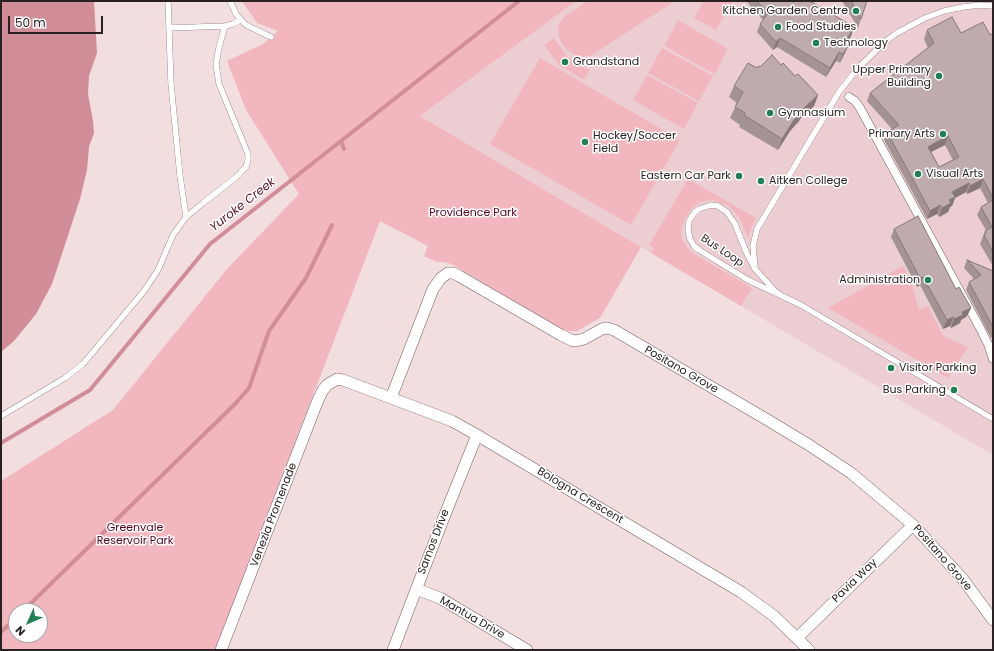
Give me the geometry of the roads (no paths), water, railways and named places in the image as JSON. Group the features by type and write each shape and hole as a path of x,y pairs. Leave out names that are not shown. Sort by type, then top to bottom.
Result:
{"street":[{"path":"849,97 855,101 860,108 980,328 993,359"},
{"name":"Positano Grove","path":"391,398 433,288 441,278 448,273 453,273 571,340 584,340 602,329 607,328 614,330 766,419 825,455 851,473 913,525 962,578 993,620"},
{"name":"Bologna Crescent","path":"331,382 337,379 343,380 452,421 477,435 741,592 774,616 809,650"},
{"name":"Venezia Promenade","path":"221,650 318,400 323,390 331,382"},
{"name":"Samos Drive","path":"393,650 477,435"},
{"name":"Pavia Way","path":"797,638 913,525"},
{"name":"Mantua Drive","path":"416,589 440,598 527,650"}],"lane":[{"path":"168,1 171,84 180,176 186,218"},
{"path":"230,1 240,20 246,25 271,38"},
{"path":"755,268 753,246 757,229 839,92 858,68 886,41 897,33 925,18 944,10 963,6 993,6"},
{"path":"169,28 225,26 240,20"},
{"path":"1,416 65,378 83,364 144,291 158,270 173,235 186,218 242,172 246,166 248,154 219,84 216,64 225,26"},
{"name":"Bus Loop","path":"711,205 718,206 727,212 735,224 747,254 755,268 763,279 782,296 748,280 694,246 690,239 688,230 689,221 694,213 699,209 711,205"},
{"path":"782,296 801,305 993,419"}],"waterway":[{"name":"Yuroke Creek","path":"1,443 90,390 210,244 519,1"},
{"path":"341,141 344,149"},
{"path":"31,603 235,404 249,388 269,331 306,278 332,225"},
{"path":"1,632 8,625"}],"place":[{"name":"Kitchen Garden Centre","path":"856,11"},
{"name":"Food Studies","path":"778,27"},
{"name":"Technology","path":"816,43"},
{"name":"Grandstand","path":"565,62"},
{"name":"Upper Primary Building","path":"939,76"},
{"name":"Gymnasium","path":"770,113"},
{"name":"Primary Arts","path":"943,134"},
{"name":"Hockey/Soccer Field","path":"585,142"},
{"name":"Visual Arts","path":"918,174"},
{"name":"Eastern Car Park","path":"739,176"},
{"name":"Aitken College","path":"761,181"},
{"name":"Administration","path":"928,280"},
{"name":"Visitor Parking","path":"891,368"},
{"name":"Bus Parking","path":"954,390"}],"park label":[{"name":"Providence Park","path":"473,213"},
{"name":"Greenvale Reservoir Park","path":"135,534"}]}
